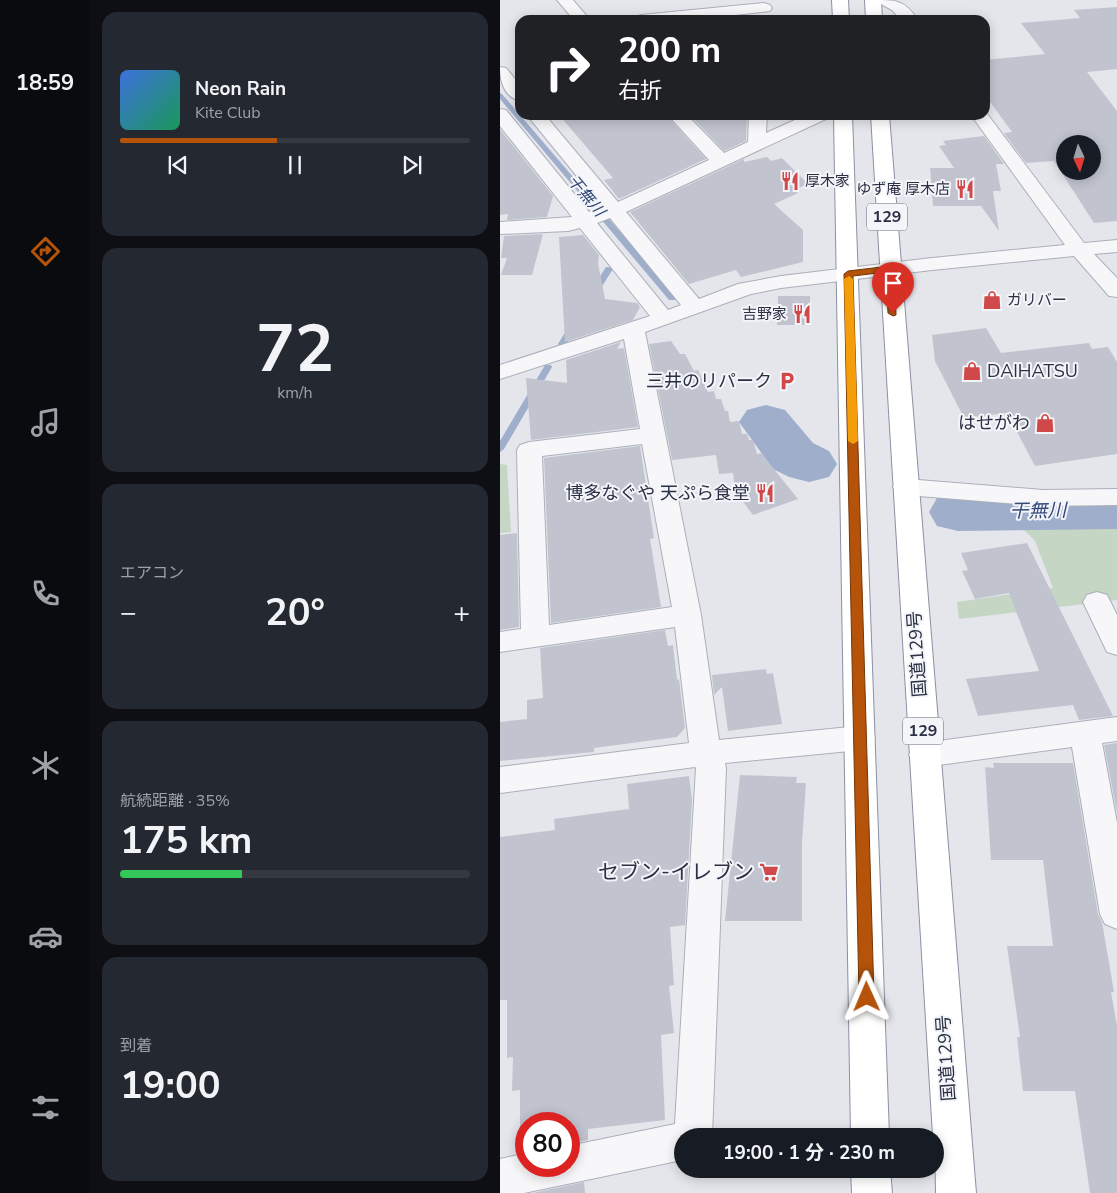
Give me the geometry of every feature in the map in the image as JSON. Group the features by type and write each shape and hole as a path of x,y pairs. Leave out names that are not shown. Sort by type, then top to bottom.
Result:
{"highway":[{"path":"840,0 841,15"},
{"path":"873,0 874,15"},
{"name":"129","path":"843,120 870,1128"},
{"name":"国道129号","path":"880,120 956,1193"},
{"path":"871,1178 872,1193"}],"street":[{"path":"565,0 578,15"},
{"path":"898,2 907,15"},
{"path":"702,15 764,10"},
{"path":"500,72 513,93"},
{"path":"500,114 599,215 695,308"},
{"path":"539,120 664,319"},
{"path":"682,120 721,161"},
{"path":"757,143 758,120"},
{"path":"500,228 568,225 599,215 637,201 809,120"},
{"path":"984,120 1078,249 1117,291"},
{"path":"500,372 664,319 746,289 781,282 890,269 1117,246"},
{"path":"633,329 687,615 706,753 711,768 693,1128"},
{"path":"535,637 529,450 653,435"},
{"path":"906,487 1043,498 1117,497"},
{"path":"1098,602 1117,645"},
{"path":"500,642 687,615"},
{"path":"924,755 1117,728"},
{"path":"1085,733 1117,914"},
{"path":"500,780 706,753 860,738"},
{"path":"580,1163 674,1144"},
{"path":"501,1180 515,1177"}],"green space":[{"path":"500,464 507,465 511,532 500,533"},
{"path":"1016,522 1117,522 1117,600 959,619 957,602 1053,588 1035,541"}],"building":[{"path":"1117,7 1117,69 1087,72 1117,111 1117,221 1094,223 1066,180 1101,180 1101,135 1056,135 1056,164 1054,161 1026,163 1004,133 1012,132 990,102 990,60 1045,54 1021,23 1080,18 1074,10"},
{"path":"563,120 671,120 706,159 619,199 604,180 613,178"},
{"path":"695,120 747,120 746,141 724,151"},
{"path":"500,129 553,196 547,217 507,220 508,214 500,215"},
{"path":"984,136 1004,164 996,164 1001,191 993,191 999,231 981,206 933,206 930,168 954,168 939,146 946,145 943,141"},
{"path":"767,157 771,161 782,158 808,184 794,190 798,193 774,204 803,230 803,262 741,277 736,270 689,284 630,212 744,159 744,162"},
{"path":"543,234 532,275 501,275 507,258 501,258 504,236"},
{"path":"583,235 599,255 598,263 605,299 637,303 640,307 633,320 565,342 559,237"},
{"path":"778,296 810,296 811,325 777,325"},
{"path":"986,328 1001,353 1089,343 1092,349 1108,347 1117,362 1117,454 1035,466 1007,413 964,418 935,361 932,335"},
{"path":"671,341 680,354 685,354 694,371 698,370 708,392 714,391 716,399 721,399 725,411 728,411 730,422 739,421 742,434 747,434 749,440 753,440 757,454 761,453 798,499 753,515 735,491 733,473 719,474 716,455 672,460 649,344"},
{"path":"621,342 617,349 624,348 638,427 531,440 526,378 567,383 566,360"},
{"path":"640,446 654,538 650,539 661,607 551,623 544,458"},
{"path":"517,533 519,627 500,630 500,535"},
{"path":"1027,543 1113,716 1079,720 1073,705 978,716 966,679 1039,671 1009,593 975,599 962,571 968,570 961,553"},
{"path":"665,630 668,646 673,645 685,728 677,737 594,748 594,752 500,761 500,722 527,719 527,700 543,698 540,648"},
{"path":"766,669 767,674 773,673 782,724 728,731 722,687 714,695 712,675"},
{"path":"1117,743 1117,813 1104,745"},
{"path":"993,763 1073,763 1098,914 1102,922 1114,992 1111,992 1117,1026 1117,1193 1090,1193 1075,1091 1023,1091 1017,1037 1020,1037 1007,946 1053,946 1043,860 991,860 985,767 994,768"},
{"path":"740,775 797,777 796,783 806,783 802,843 802,921 725,921"},
{"path":"689,776 692,800 685,925 670,927 674,985 669,986 674,1033 661,1035 665,1120 588,1129 588,1140 580,1142 580,1112 520,1112 520,1090 512,1091 513,1057 507,1058 507,1000 500,1000 500,837 555,830 554,819 629,809 627,784"},
{"path":"584,1182 585,1193 533,1193"}],"waterway":[{"name":"干無川","path":"500,95 515,113"},
{"name":"干無川","path":"521,120 672,298"},
{"path":"594,292 609,269"},
{"path":"562,344 572,328"},
{"path":"500,449 548,367"},
{"name":"干無川","path":"766,422 793,456 809,464"},
{"name":"干無川","path":"958,512 1117,510"}],"slow traffic":[{"path":"849,279 853,441"}],"place":[{"name":"厚木家","path":"790,181"},
{"name":"ゆず庵 厚木店","path":"965,189"},
{"name":"ガリバー","path":"992,300"},
{"name":"吉野家","path":"802,314"},
{"name":"DAIHATSU","path":"972,371"},
{"name":"三井のリパーク","path":"787,381"},
{"name":"はせがわ","path":"1045,423"},
{"name":"博多なぐや 天ぷら食堂","path":"765,493"},
{"name":"セブン-イレブン","path":"769,872"}],"route":[{"path":"867,997 848,274 890,269 893,313"}]}
